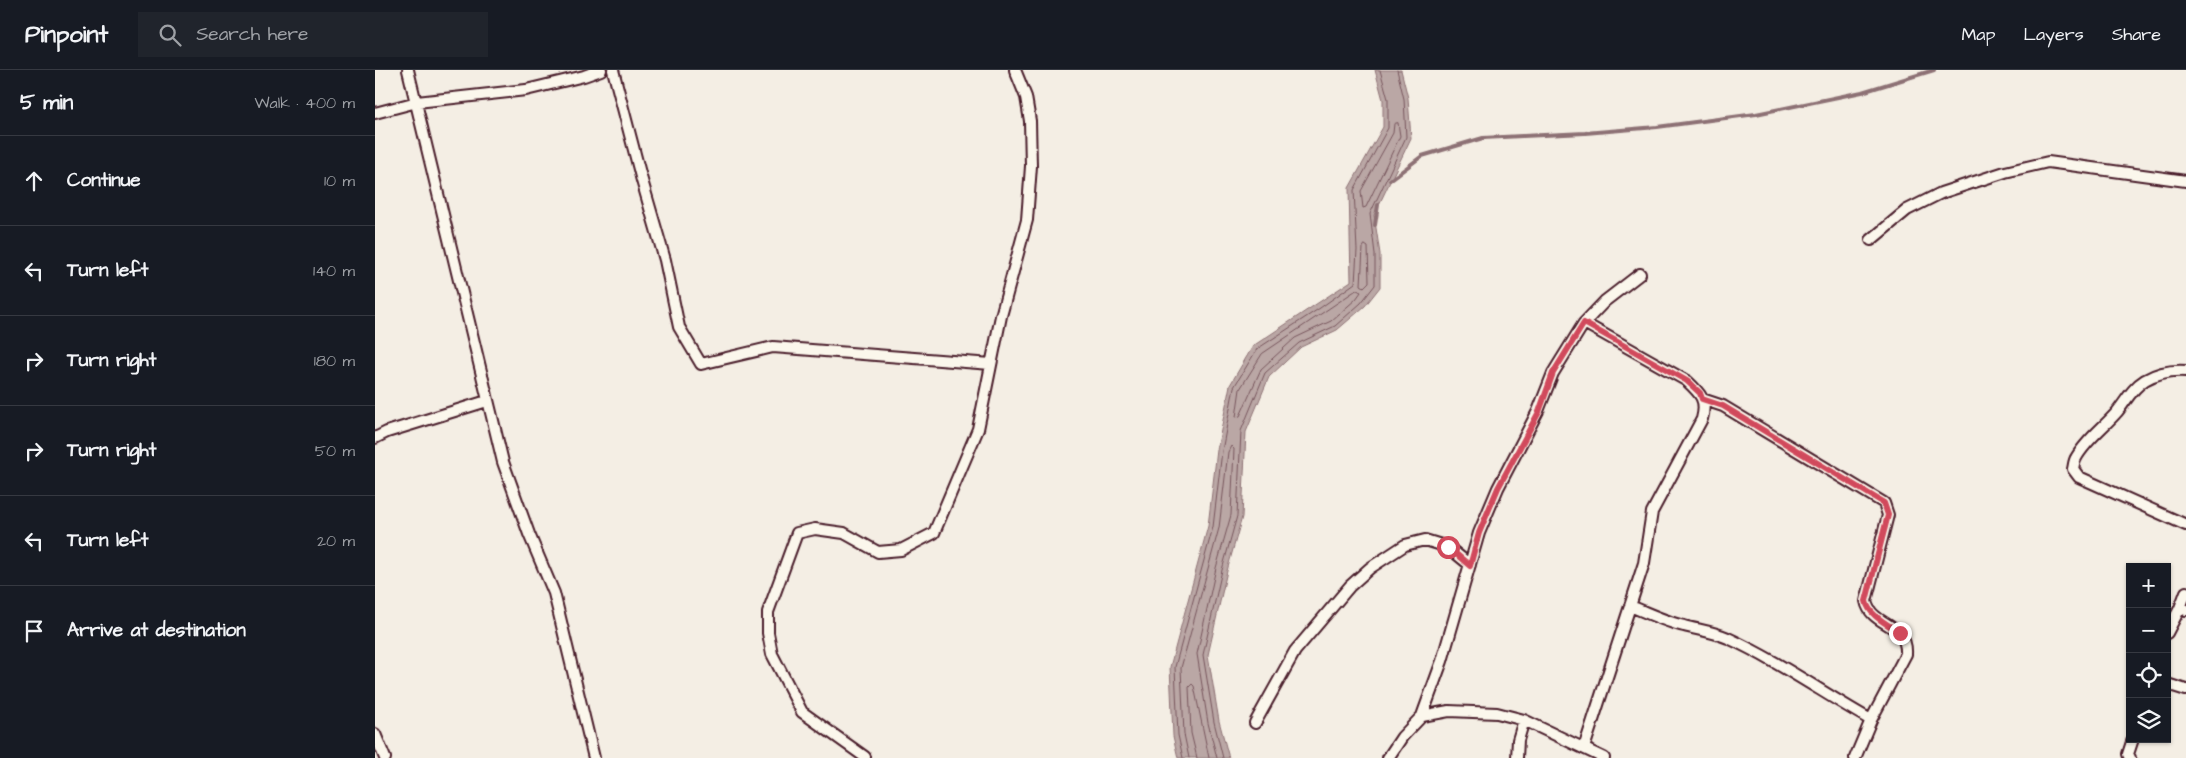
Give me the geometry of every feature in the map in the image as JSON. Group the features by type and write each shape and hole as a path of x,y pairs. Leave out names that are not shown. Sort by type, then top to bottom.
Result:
{"street":[{"path":"408,70 503,462 553,594 594,758"},
{"path":"375,114 417,102 526,90 601,70"},
{"path":"613,70 665,260 679,327 701,364 773,347 991,364"},
{"path":"865,757 802,712 771,654 767,633 768,612 797,533 815,529 844,533 878,552 901,550 934,533 978,428 1001,316 1027,220 1031,166 1030,121 1026,97 1015,70"},
{"path":"1871,240 1907,210 1941,193 2005,172 2048,162 2186,181"},
{"path":"1388,758 1402,737 1423,716 1442,661 1479,533 1498,488 1539,412 1553,373 1584,323 1605,301 1640,274"},
{"path":"1584,323 1687,381 1700,393 1705,407 1702,419 1652,512 1644,563 1584,748"},
{"path":"2186,371 2178,370 2159,374 2145,380 2133,390 2119,410 2087,443 2075,459 2073,469 2079,477 2186,525"},
{"path":"1702,399 1723,406 1884,503 1887,508 1888,515 1866,601 1867,608 1875,616 1900,633 1907,643 1906,654 1871,720 1855,758"},
{"path":"375,438 387,432 487,401"},
{"path":"1255,723 1295,651 1350,586 1371,568 1405,545 1425,540 1448,547 1470,566"},
{"path":"2171,627 2183,609 2186,592"},
{"path":"1630,606 1683,626 1707,630 1726,637 1759,653 1822,693 1871,720"},
{"path":"2171,685 2186,690"},
{"path":"1423,716 1449,711 1497,713 1524,720 1604,758"},
{"path":"1517,758 1518,740 1524,720"},
{"path":"375,734 385,758"},
{"path":"2130,758 2128,754 2132,743"}],"water":[{"path":"1375,70 1401,70 1408,98 1411,138 1374,215 1380,254 1380,287 1365,306 1337,330 1301,347 1269,377 1246,432 1242,517 1227,571 1208,655 1219,721 1229,758 1178,758 1173,736 1170,667 1208,526 1217,450 1230,385 1253,346 1351,281 1349,188 1383,127 1383,100"}],"waterway":[{"path":"1390,180 1422,156 1483,138 1657,127 1756,114 1862,92 1934,70"},
{"path":"1375,225 1378,205"}],"route":[{"path":"1448,547 1470,566 1479,533 1498,488 1539,412 1553,373 1584,323 1687,381 1700,393 1702,399 1723,406 1884,503 1888,515 1866,601 1867,608 1875,616 1900,633"}]}
